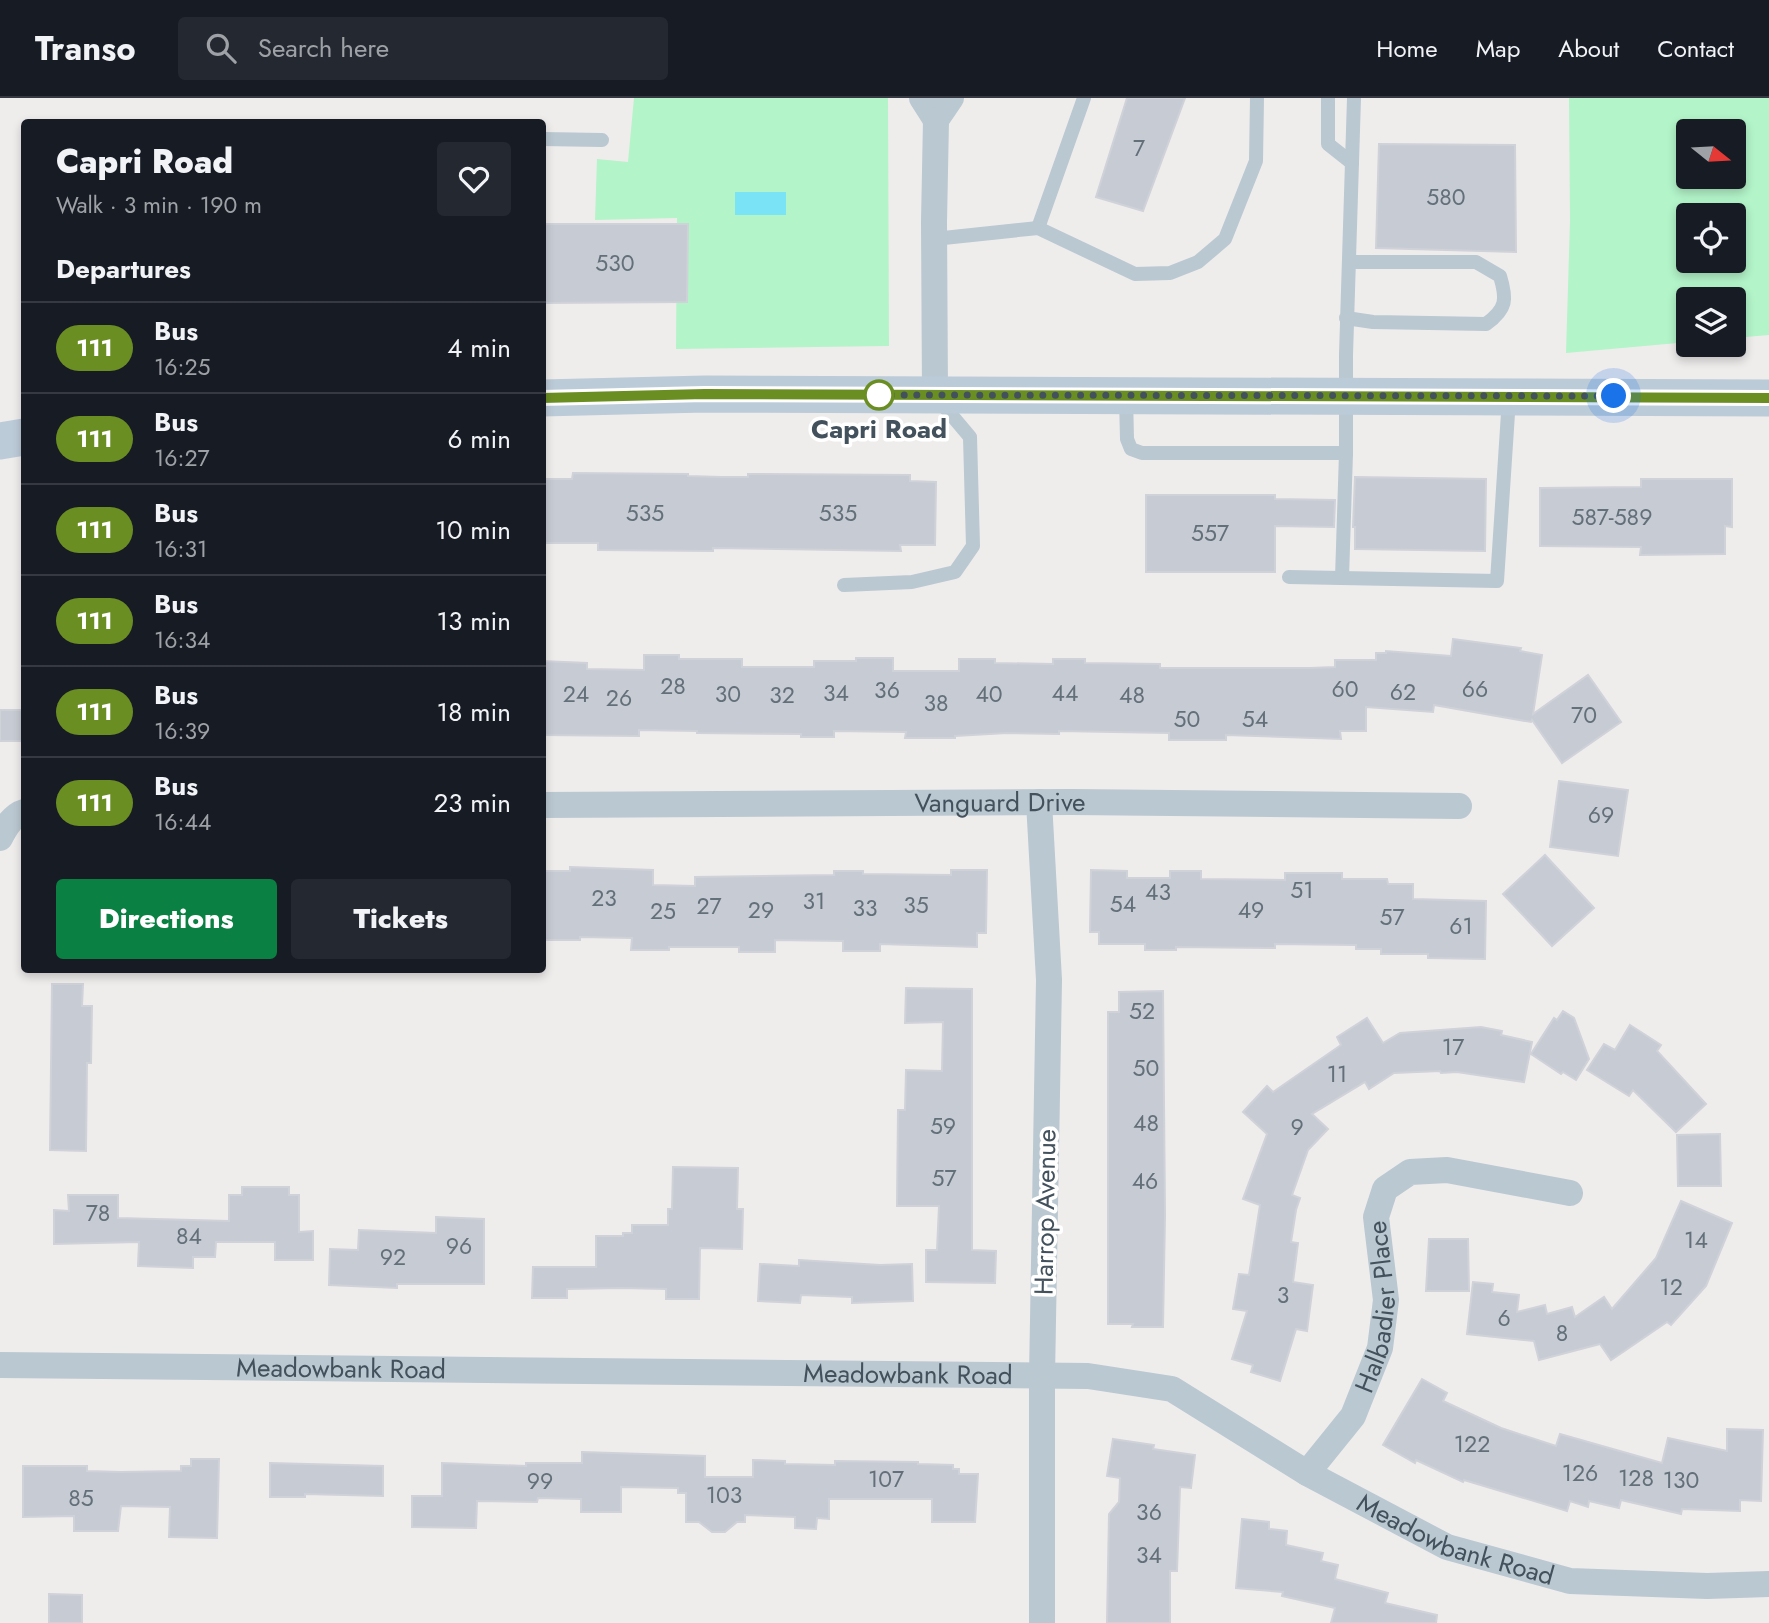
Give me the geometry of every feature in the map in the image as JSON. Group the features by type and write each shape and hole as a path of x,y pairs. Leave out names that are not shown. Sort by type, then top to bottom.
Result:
{"main road":[{"path":"546,398 705,394 1769,398"},
{"path":"0,441 21,438"}],"street":[{"path":"935,395 934,239 929,109 951,98"},
{"name":"Vanguard Drive","path":"546,805 1038,802 1459,806"},
{"name":"Harrop Avenue","path":"1038,802 1049,980 1042,1377 1042,1623"},
{"path":"1,836 21,814"},
{"name":"Halbadier Place","path":"1307,1473 1353,1416 1380,1348 1385,1300 1376,1217 1385,1189 1409,1172 1447,1170 1570,1193"},
{"name":"Meadowbank Road","path":"0,1365 1088,1376 1172,1389 1307,1473 1447,1547 1570,1581 1707,1587 1769,1584"}],"lane":[{"path":"1038,228 1084,98"},
{"path":"934,239 1038,228 1135,274 1170,273 1198,262 1225,239 1256,161 1257,98"},
{"path":"1328,98 1328,144 1352,163"},
{"path":"1342,578 1346,317 1354,98"},
{"path":"546,139 602,140"},
{"path":"1346,317 1373,322 1486,324 1498,315 1506,297 1500,276 1476,262 1349,262"},
{"path":"844,585 912,582 955,572 973,546 970,437 935,395"},
{"path":"1289,577 1497,581 1509,395"},
{"path":"1126,397 1127,439 1131,449 1142,453 1346,453"}],"green space":[{"path":"634,98 888,98 889,346 676,349 677,218 595,220 597,159 628,162"},
{"path":"1569,98 1769,98 1769,335 1746,337 1746,287 1676,287 1676,343 1566,353 1570,221"}],"water":[{"path":"735,192 786,192 786,215 735,215"}],"building":[{"path":"1127,98 1185,98 1143,211 1096,197"},
{"path":"1379,144 1515,145 1516,252 1376,248"},
{"path":"546,224 688,224 687,302 546,303"},
{"path":"573,473 688,474 721,477 748,477 748,474 910,475 910,481 936,482 935,545 900,545 901,551 713,548 713,551 598,550 598,543 546,543 546,479 572,479"},
{"path":"1355,477 1486,479 1485,551 1355,549"},
{"path":"1641,479 1732,479 1732,527 1725,526 1725,554 1640,555 1641,547 1540,546 1540,488 1641,487"},
{"path":"1146,495 1275,495 1275,499 1335,500 1334,527 1275,526 1275,572 1146,572"},
{"path":"1453,639 1521,648 1520,651 1542,655 1533,714 1588,675 1621,722 1562,763 1532,720 1531,722 1434,705 1433,712 1366,707 1366,731 1340,731 1341,739 1226,735 1226,740 1169,740 1169,733 1059,731 1059,734 1007,733 955,738 905,738 906,732 834,731 834,737 639,730 639,736 546,735 546,661 587,663 587,669 644,670 644,655 679,655 679,659 742,659 742,667 814,667 814,661 893,658 893,671 959,671 959,659 1053,664 1053,659 1085,659 1085,663 1160,664 1160,668 1310,668 1335,667 1335,660 1376,660 1376,653 1386,651 1451,656"},
{"path":"0,710 21,710 21,741 0,741"},
{"path":"1559,781 1628,790 1618,856 1550,847"},
{"path":"1545,855 1594,908 1552,946 1503,894"},
{"path":"570,867 653,870 653,885 695,886 695,877 834,875 834,871 951,875 951,870 987,870 986,933 977,933 977,947 880,944 880,951 843,951 843,941 775,940 775,952 739,952 739,947 631,950 632,938 580,937 580,940 546,940 546,871 570,871"},
{"path":"1091,870 1127,871 1127,878 1170,878 1170,871 1201,871 1201,879 1285,880 1285,873 1342,873 1342,879 1387,879 1388,884 1413,884 1413,899 1486,901 1485,959 1428,958 1428,954 1381,954 1381,949 1356,949 1356,945 1275,944 1275,948 1176,947 1176,950 1145,950 1145,944 1099,944 1099,932 1090,932"},
{"path":"52,984 83,984 82,1006 92,1006 91,1063 87,1063 86,1151 50,1150"},
{"path":"906,988 972,989 972,1250 996,1251 995,1283 926,1282 926,1250 937,1250 939,1206 897,1206 898,1110 905,1110 906,1070 942,1071 943,1022 905,1023"},
{"path":"1163,991 1163,1327 1108,1324 1108,1012 1119,1012 1119,992"},
{"path":"1563,1011 1574,1018 1589,1059 1576,1080 1563,1072 1561,1074 1531,1054 1554,1018 1557,1020"},
{"path":"1367,1018 1383,1043 1400,1033 1481,1027 1532,1042 1524,1082 1457,1072 1394,1073 1369,1089 1365,1082 1312,1114 1328,1129 1308,1150 1292,1195 1300,1198 1291,1242 1298,1243 1293,1282 1313,1285 1307,1331 1296,1329 1280,1381 1251,1372 1253,1365 1232,1359 1247,1311 1233,1309 1239,1274 1249,1275 1260,1205 1243,1199 1267,1134 1243,1112 1267,1086 1273,1092 1341,1045 1337,1037"},
{"path":"1630,1025 1661,1045 1657,1051 1706,1104 1676,1132 1633,1090 1629,1096 1587,1070 1604,1044 1615,1050"},
{"path":"1720,1134 1721,1186 1678,1186 1677,1135"},
{"path":"673,1167 738,1168 737,1209 743,1209 742,1249 700,1248 699,1299 666,1299 666,1289 621,1288 567,1289 567,1298 532,1298 533,1267 596,1267 596,1236 623,1236 623,1233 632,1233 632,1225 668,1225 668,1209 672,1209"},
{"path":"242,1187 289,1187 289,1195 299,1195 299,1232 313,1231 313,1260 275,1260 275,1242 216,1242 215,1257 193,1257 193,1268 138,1266 139,1242 54,1244 54,1210 69,1211 68,1195 118,1195 118,1218 229,1221 229,1195 242,1195"},
{"path":"1681,1201 1732,1223 1706,1286 1671,1325 1667,1322 1611,1360 1600,1344 1539,1360 1534,1341 1467,1334 1473,1282 1493,1284 1492,1292 1519,1295 1517,1312 1545,1305 1547,1314 1572,1307 1575,1317 1604,1297 1612,1309 1656,1258"},
{"path":"436,1217 484,1219 484,1284 397,1284 397,1288 329,1285 330,1249 358,1250 359,1230 436,1233"},
{"path":"1429,1239 1468,1239 1469,1291 1426,1291"},
{"path":"799,1260 880,1265 912,1264 913,1301 852,1303 852,1297 801,1295 800,1303 758,1301 760,1264 799,1266"},
{"path":"1422,1379 1447,1393 1443,1401 1501,1428 1556,1446 1560,1434 1662,1463 1668,1438 1727,1451 1727,1429 1763,1430 1761,1501 1740,1500 1740,1511 1682,1509 1681,1514 1621,1500 1619,1508 1589,1501 1588,1507 1570,1501 1567,1511 1464,1480 1463,1482 1416,1460 1415,1463 1383,1445"},
{"path":"1113,1439 1154,1445 1153,1449 1195,1455 1191,1488 1180,1487 1177,1571 1170,1571 1170,1623 1107,1623 1109,1514 1119,1502 1120,1478 1107,1476"},
{"path":"582,1452 705,1456 705,1477 753,1477 753,1460 785,1461 785,1464 835,1465 835,1461 953,1465 953,1469 959,1469 959,1474 978,1474 975,1522 932,1522 932,1499 829,1499 829,1519 817,1518 816,1529 795,1528 795,1517 745,1515 745,1522 737,1522 725,1532 712,1532 699,1522 686,1522 686,1493 678,1493 678,1488 621,1487 621,1512 581,1512 581,1499 538,1498 537,1502 477,1501 476,1528 412,1527 412,1496 442,1496 442,1463 526,1466 526,1463 582,1463"},
{"path":"191,1459 219,1459 217,1538 169,1537 170,1507 121,1506 118,1531 74,1531 74,1516 23,1517 23,1466 87,1466 87,1471 181,1471 181,1466 191,1466"},
{"path":"270,1463 383,1466 383,1496 305,1494 305,1497 270,1497"},
{"path":"1242,1519 1269,1522 1269,1529 1287,1531 1286,1545 1323,1553 1321,1561 1338,1565 1335,1579 1388,1593 1385,1603 1437,1615 1436,1623 1331,1623 1335,1608 1282,1596 1283,1592 1236,1588"},
{"path":"49,1594 82,1595 82,1623 49,1623"}],"bus line":[{"name":"111","path":"546,398 705,394 1769,398"}],"place":[{"name":"Capri Road","path":"879,395"}],"route":[{"path":"879,395 1614,396"}]}
